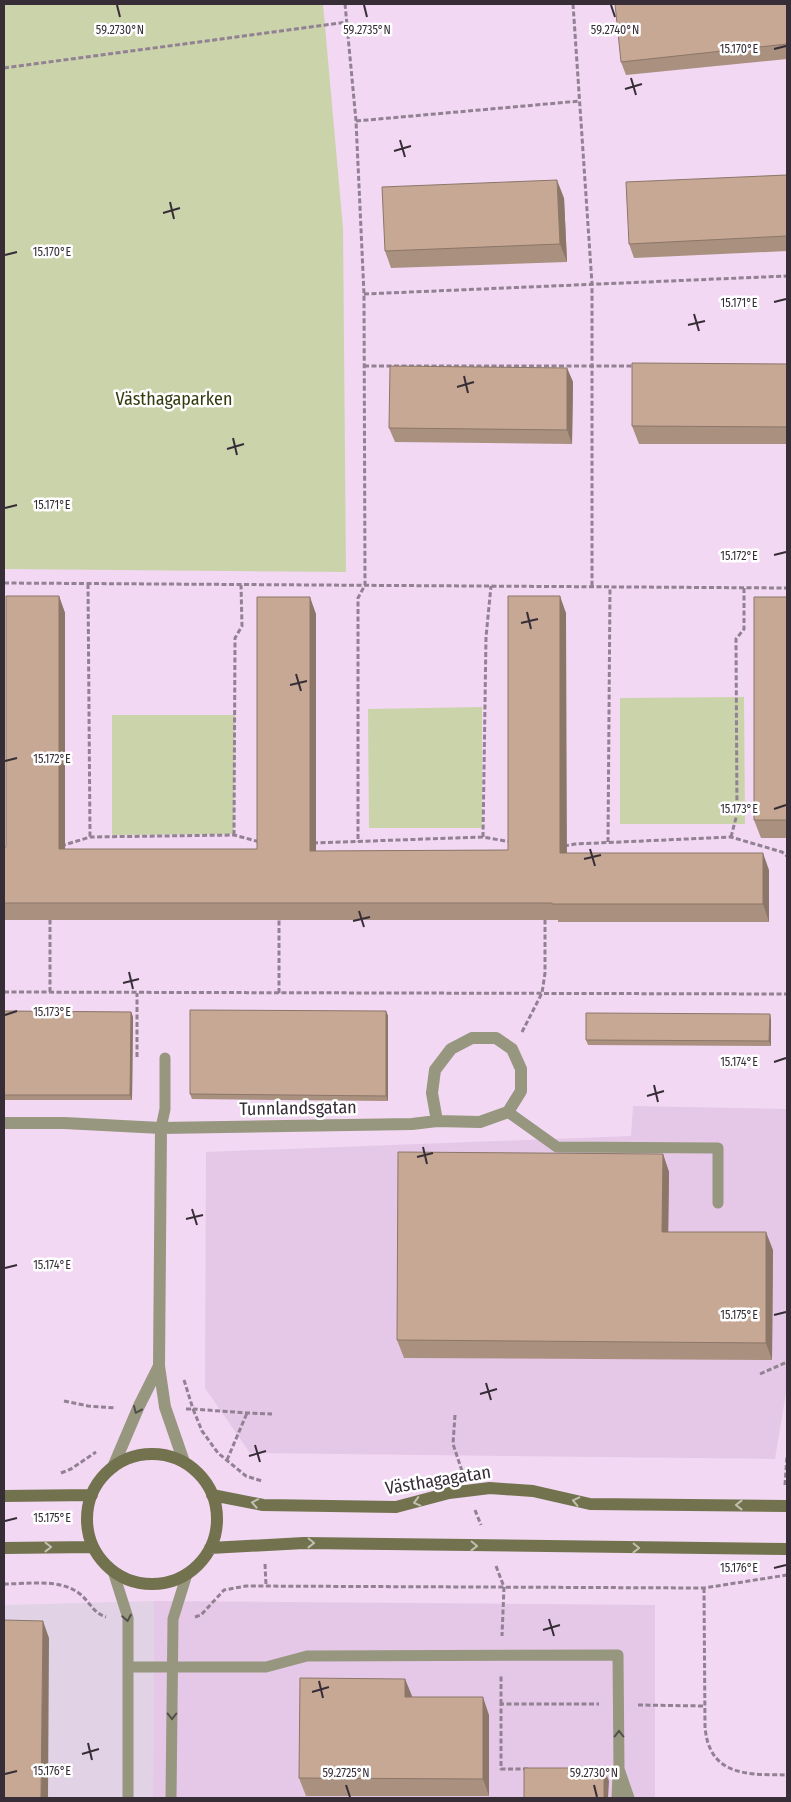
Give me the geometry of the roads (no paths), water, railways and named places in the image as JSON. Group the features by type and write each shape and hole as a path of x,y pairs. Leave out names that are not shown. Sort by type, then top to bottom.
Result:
{"main road":[{"path":"159,1453 184,1462 194,1467 204,1480 212,1495 217,1513 216,1532 208,1554 187,1574 168,1582 152,1584 125,1580 100,1558 93,1547 88,1531 87,1520 92,1495 100,1478 113,1467 128,1459 159,1453"},
{"name":"Västhagagatan","path":"212,1495 263,1505 396,1507 449,1493 490,1488 533,1491 590,1504 787,1506"},
{"path":"4,1496 92,1495"},
{"path":"210,1548 304,1543 787,1549"},
{"path":"4,1548 93,1547"}],"street":[{"path":"437,1121 432,1093 435,1070 451,1049 472,1038 496,1038 513,1050 521,1069 521,1091 508,1112"},
{"name":"Tunnlandsgatan","path":"4,1123 64,1123 160,1128 412,1124 437,1121 480,1122 508,1112"},
{"path":"160,1128 158,1366 165,1407 184,1462"},
{"path":"113,1467 158,1366"}],"lane":[{"path":"160,1128 165,1109 165,1058"},
{"path":"508,1112 557,1147 718,1148 718,1203"},
{"path":"113,1571 128,1618 128,1798"},
{"path":"171,1798 173,1618 187,1574"},
{"path":"129,1667 266,1667 307,1656 618,1655 618,1798"},
{"path":"619,1769 629,1798"}],"park label":[{"name":"Västhagaparken","path":"174,399"}]}
